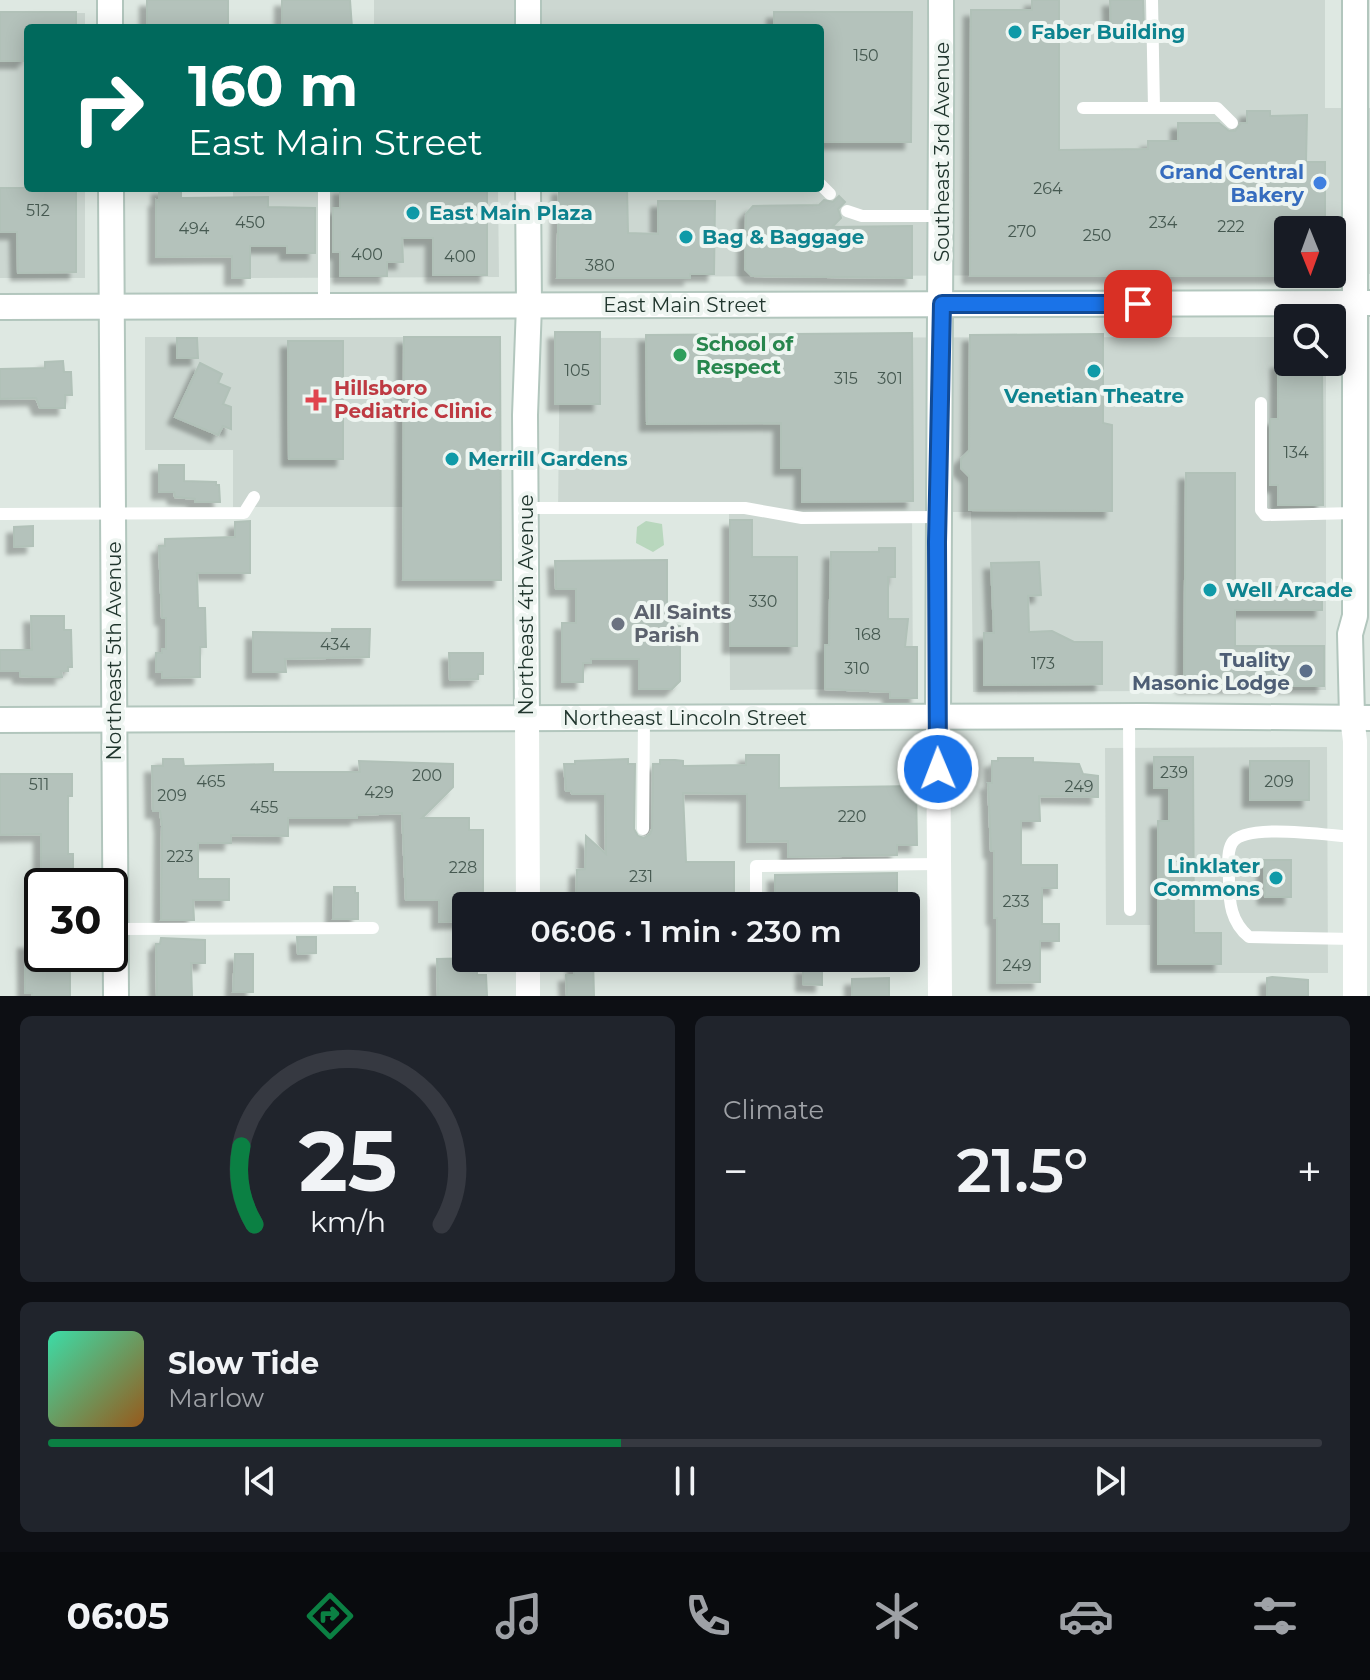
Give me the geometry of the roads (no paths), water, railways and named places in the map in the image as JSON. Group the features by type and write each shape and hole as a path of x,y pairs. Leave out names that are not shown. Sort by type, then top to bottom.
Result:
{"street":[{"path":"110,0 110,24"},
{"path":"528,0 528,24"},
{"name":"Southeast 3rd Avenue","path":"940,996 938,517 942,304 941,0"},
{"path":"1355,0 1362,98 1363,303 1355,513 1355,616 1350,634 1361,718 1355,741 1355,996"},
{"name":"Northeast 5th Avenue","path":"111,192 115,868"},
{"name":"Northeast 4th Avenue","path":"528,192 529,305 525,415 528,892"},
{"name":"East Main Street","path":"0,307 1363,303"},
{"name":"Northeast Lincoln Street","path":"0,720 1361,718"},
{"name":"Northeast 5th Avenue","path":"116,972 116,996"},
{"path":"528,972 528,996"}],"lane":[{"path":"1152,0 1154,108"},
{"path":"1083,108 1217,108 1232,123"},
{"path":"824,188 830,194"},
{"path":"324,192 324,306"},
{"path":"847,211 862,216 942,216"},
{"path":"1261,403 1261,510 1265,515 1355,513"},
{"path":"0,514 244,513 254,497"},
{"path":"526,508 745,508 802,518 938,517"},
{"path":"1129,717 1130,910"},
{"path":"643,829 644,718"},
{"path":"1355,837 1281,831 1241,835 1232,842 1229,867 1232,914 1249,937 1355,939"},
{"path":"756,892 756,866 939,864"},
{"path":"128,929 373,928"}],"place":[{"name":"Faber Building","path":"1015,32"},
{"name":"Grand Central Bakery","path":"1320,183"},
{"name":"East Main Plaza","path":"413,213"},
{"name":"Bag & Baggage","path":"686,237"},
{"name":"School of Respect","path":"680,355"},
{"name":"Venetian Theatre","path":"1094,371"},
{"name":"Hillsboro Pediatric Clinic","path":"316,400"},
{"name":"Merrill Gardens","path":"452,459"},
{"name":"Well Arcade","path":"1210,590"},
{"name":"All Saints Parish","path":"618,624"},
{"name":"Tuality Masonic Lodge","path":"1306,671"},
{"name":"Linklater Commons","path":"1276,878"}]}
